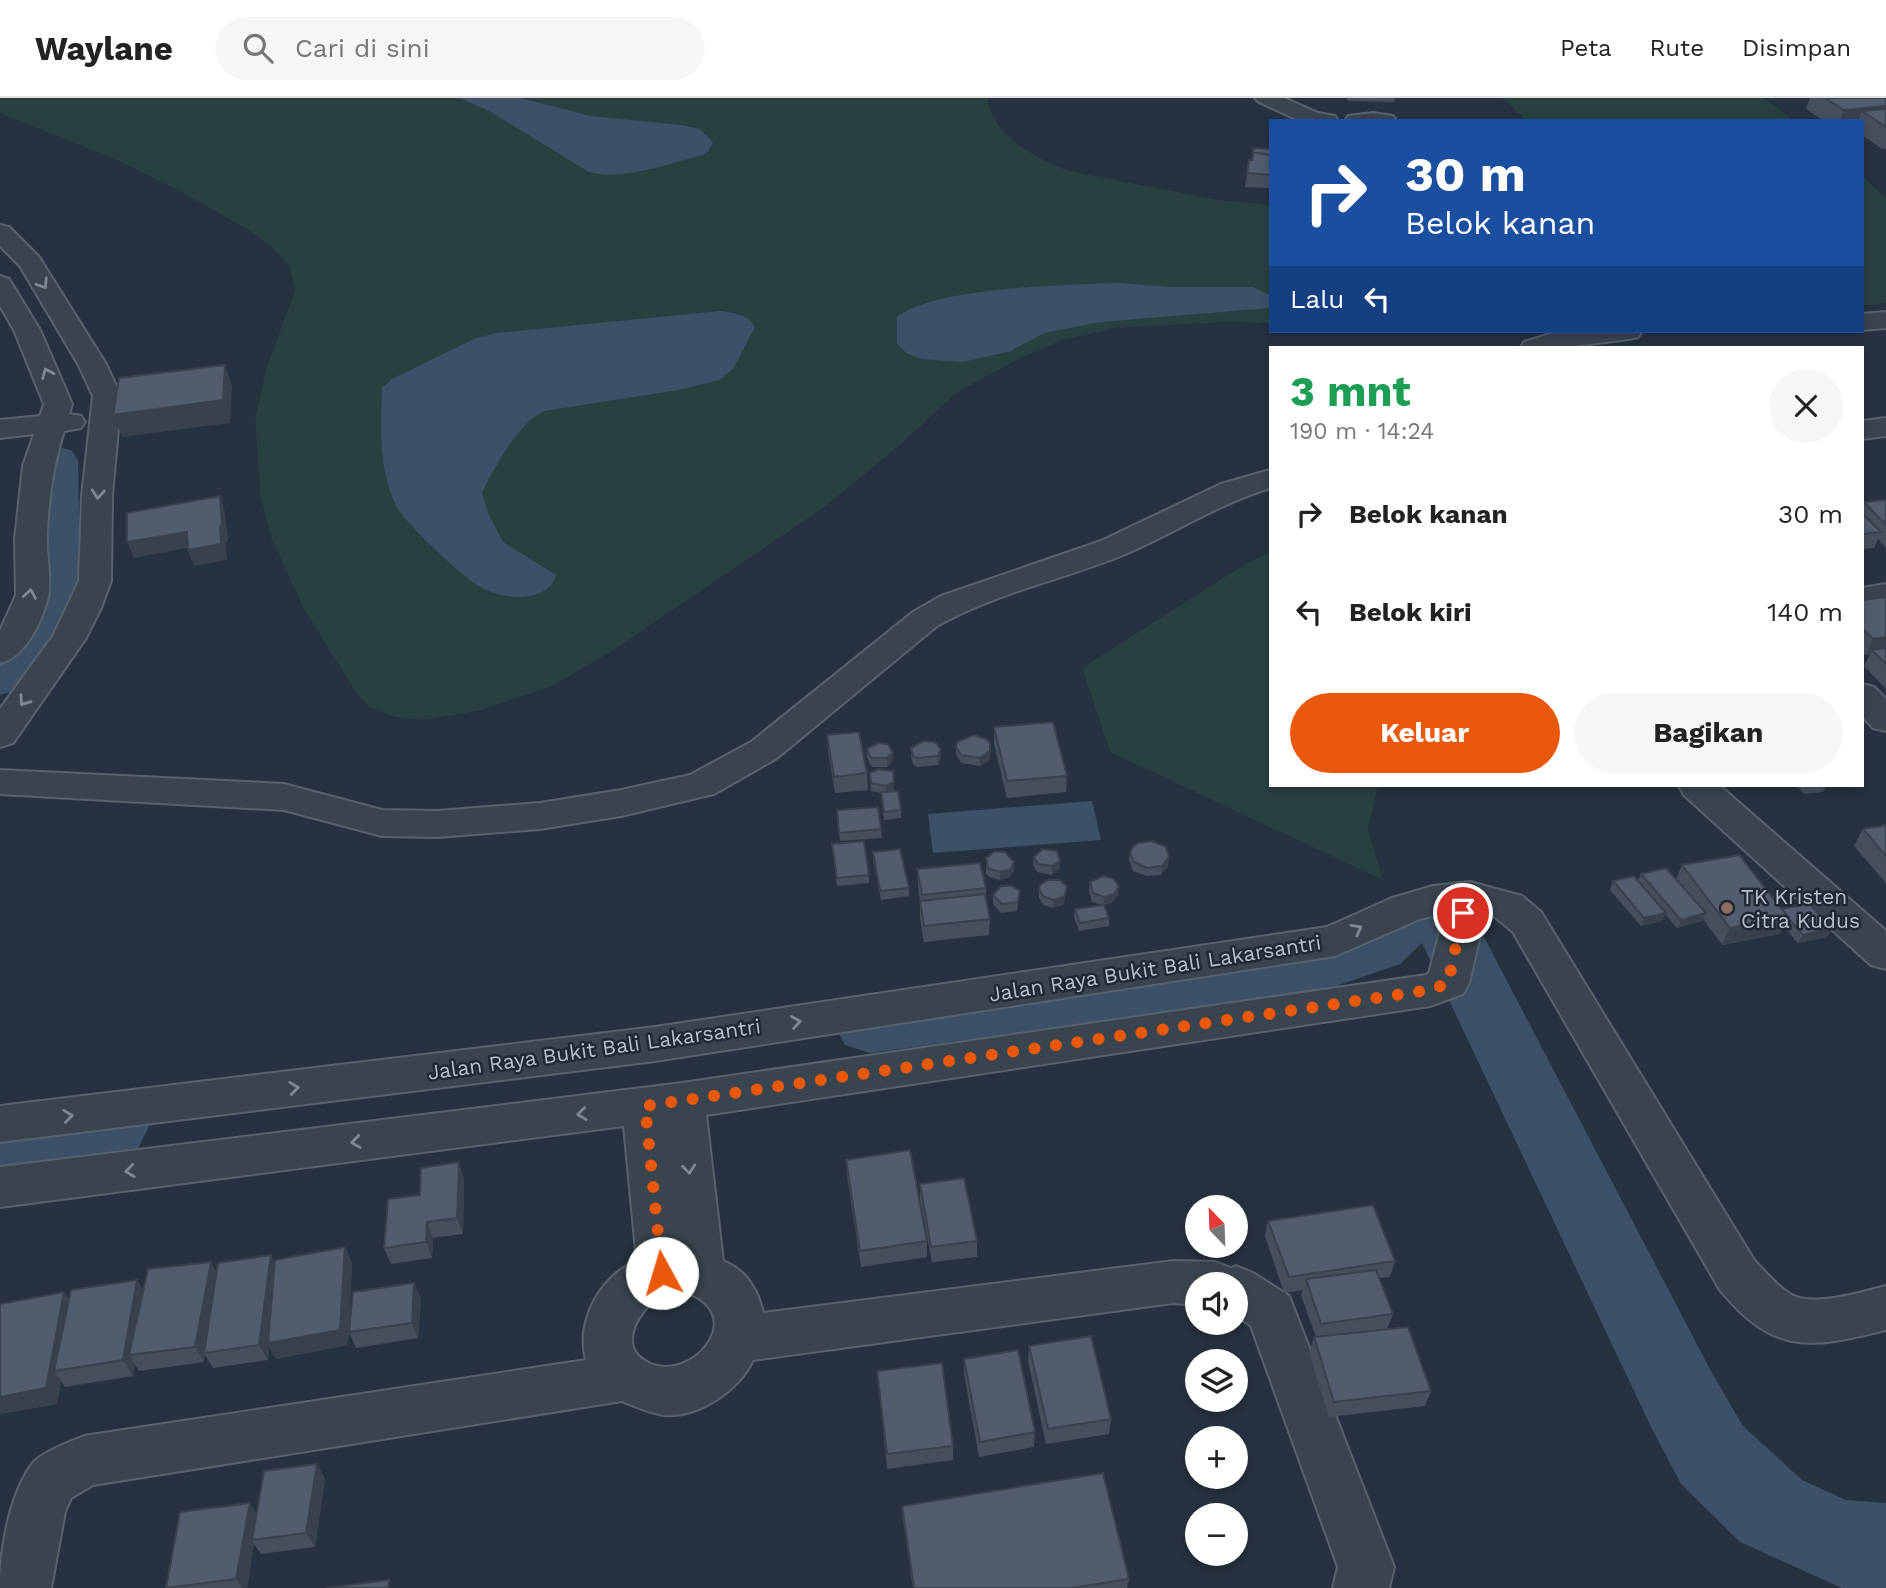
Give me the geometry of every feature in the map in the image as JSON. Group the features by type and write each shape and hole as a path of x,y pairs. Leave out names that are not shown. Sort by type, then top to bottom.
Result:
{"street":[{"path":"1266,98 1317,119"},
{"path":"0,232 30,262 92,364 107,396 97,496 95,581 85,608 69,638 0,735"},
{"path":"0,284 27,330 58,404 38,467 31,539 32,595 20,628 0,653"},
{"path":"1864,322 1886,320"},
{"path":"1540,346 1560,339 1612,333"},
{"path":"0,429 106,418"},
{"path":"1864,430 1886,427"},
{"path":"0,782 284,797 383,822 438,824 540,816 621,803 701,785 764,750 926,619 953,603 1112,548 1232,490 1269,479"},
{"path":"1864,598 1886,594"},
{"path":"1864,697 1886,720"},
{"path":"1698,787 1886,954"},
{"name":"Jalan Raya Bukit Bali Lakarsantri","path":"0,1124 660,1081 1335,941 1373,920 1438,900 1459,934 1430,990 660,1081 0,1187"},
{"path":"1459,934 1497,900 1515,908 1527,922 1737,1275 1749,1291 1774,1314 1801,1323 1832,1321 1886,1308"},
{"path":"660,1081 681,1272"},
{"path":"681,1272 723,1284 736,1299 741,1318 740,1339 730,1358 713,1376 692,1387 668,1391 645,1388 626,1377 613,1363 608,1346 607,1327 614,1309 626,1293 643,1281 681,1272"},
{"path":"740,1339 1185,1283"},
{"path":"1248,1296 1271,1312 1366,1567 1362,1588"},
{"path":"23,1588 38,1511 52,1480 85,1461 626,1377"}],"green space":[{"path":"0,98 988,98 997,123 1018,144 1069,171 1218,200 1269,205 1269,323 1225,322 1114,328 1062,340 1018,359 956,393 901,444 823,508 615,649 550,687 478,711 422,720 395,717 368,706 357,694 304,609 270,535 261,497 255,419 267,366 295,291 290,267 273,248 247,229 189,196 120,161 0,113"},
{"path":"1502,98 1764,98 1791,119 1525,119"},
{"path":"1864,178 1886,198 1886,303 1864,306"},
{"path":"1269,553 1269,787 1378,787 1368,829 1383,880 1110,752 1082,668 1239,568"}],"water":[{"path":"460,98 521,98 590,116 681,125 700,129 713,142 708,152 700,156 659,167 616,174 589,172 489,111"},
{"path":"1117,283 1173,287 1253,287 1269,295 1269,308 1101,322 1044,333 1011,351 963,362 922,359 906,353 897,343 897,317 915,307 940,299 1002,289"},
{"path":"720,311 745,317 755,327 733,369 719,380 678,390 544,411 525,425 501,458 482,492 488,513 503,542 556,575 551,585 543,592 521,597 509,596 477,585 445,559 396,505 383,463 381,433 382,388 392,379 476,338 497,333"},
{"path":"1092,801 1101,840 933,853 928,814"}],"building":[{"path":"1825,98 1886,98 1886,106 1844,110"},
{"path":"1886,109 1886,127 1862,111"},
{"path":"1253,148 1269,149 1269,155 1253,152"},
{"path":"1253,152 1269,155 1269,175 1247,173 1249,160 1252,160"},
{"path":"225,365 223,400 113,415 119,378"},
{"path":"220,496 221,544 188,550 187,532 127,542 127,513"},
{"path":"1886,500 1886,525 1864,502"},
{"path":"1864,515 1881,532 1864,534"},
{"path":"1886,597 1886,637 1873,639 1864,630 1864,600"},
{"path":"1886,648 1886,664 1872,650"},
{"path":"1053,722 1067,776 1007,781 994,727"},
{"path":"859,732 867,773 834,777 827,735"},
{"path":"974,735 990,743 990,751 980,758 961,755 956,747 957,742"},
{"path":"924,741 935,742 941,749 938,756 913,756 911,748"},
{"path":"878,743 888,744 893,753 887,758 871,758 867,749"},
{"path":"878,769 893,771 894,782 886,786 871,783 870,773"},
{"path":"898,791 901,810 884,812 881,792"},
{"path":"878,807 881,829 839,833 837,810"},
{"path":"1886,825 1886,856 1863,829"},
{"path":"864,841 869,875 837,878 832,844"},
{"path":"1152,841 1166,847 1169,857 1162,866 1147,868 1134,862 1130,852 1133,847 1138,843"},
{"path":"900,849 909,888 880,891 873,852"},
{"path":"1042,849 1057,851 1060,861 1052,866 1038,864 1034,857"},
{"path":"994,852 1005,852 1014,862 1011,869 1000,872 990,869 986,858"},
{"path":"1739,855 1788,917 1730,928 1682,865"},
{"path":"980,863 986,888 922,895 917,869"},
{"path":"1666,868 1706,913 1681,920 1641,874"},
{"path":"1103,876 1114,879 1119,887 1114,894 1104,897 1093,893 1090,882"},
{"path":"1634,876 1666,913 1644,918 1613,881"},
{"path":"1048,880 1059,880 1067,886 1064,897 1053,900 1043,896 1040,885"},
{"path":"1001,886 1012,886 1020,891 1018,902 1002,904 993,895"},
{"path":"985,894 990,919 924,926 920,901"},
{"path":"1809,903 1832,928 1803,935 1782,909"},
{"path":"1104,905 1109,918 1080,923 1075,909"},
{"path":"910,1150 927,1241 860,1251 846,1160"},
{"path":"459,1162 457,1218 427,1222 426,1242 384,1248 388,1199 420,1195 421,1168"},
{"path":"964,1178 977,1241 931,1247 920,1184"},
{"path":"1373,1205 1395,1261 1289,1277 1268,1221"},
{"path":"345,1247 340,1330 268,1343 275,1260"},
{"path":"271,1255 259,1345 204,1353 218,1263"},
{"path":"211,1262 195,1347 129,1355 148,1269"},
{"path":"1376,1270 1393,1314 1321,1324 1306,1279"},
{"path":"137,1280 123,1360 54,1371 71,1290"},
{"path":"414,1283 412,1323 349,1332 353,1292"},
{"path":"64,1292 46,1388 0,1397 0,1304"},
{"path":"1408,1327 1431,1391 1334,1402 1314,1337"},
{"path":"1091,1336 1111,1419 1048,1429 1029,1346"},
{"path":"1018,1350 1035,1432 980,1442 964,1359"},
{"path":"942,1363 953,1446 887,1454 877,1371"},
{"path":"317,1464 306,1533 252,1540 264,1471"},
{"path":"1103,1473 1129,1579 1072,1588 914,1588 902,1506"},
{"path":"250,1503 236,1579 166,1588 180,1512"},
{"path":"389,1580 388,1588 326,1588"}],"waterway":[{"path":"0,677 48,598 54,573 54,460"},
{"path":"870,1026 1321,966 1376,947 1407,918"},
{"path":"1450,933 1682,1401 1712,1455 1771,1511 1843,1544 1886,1548"},
{"path":"0,1142 112,1127"}],"place":[{"name":"TK Kristen Citra Kudus","path":"1727,908"}],"route":[{"path":"662,1273 645,1106 1430,990 1448,983 1463,913"}]}
